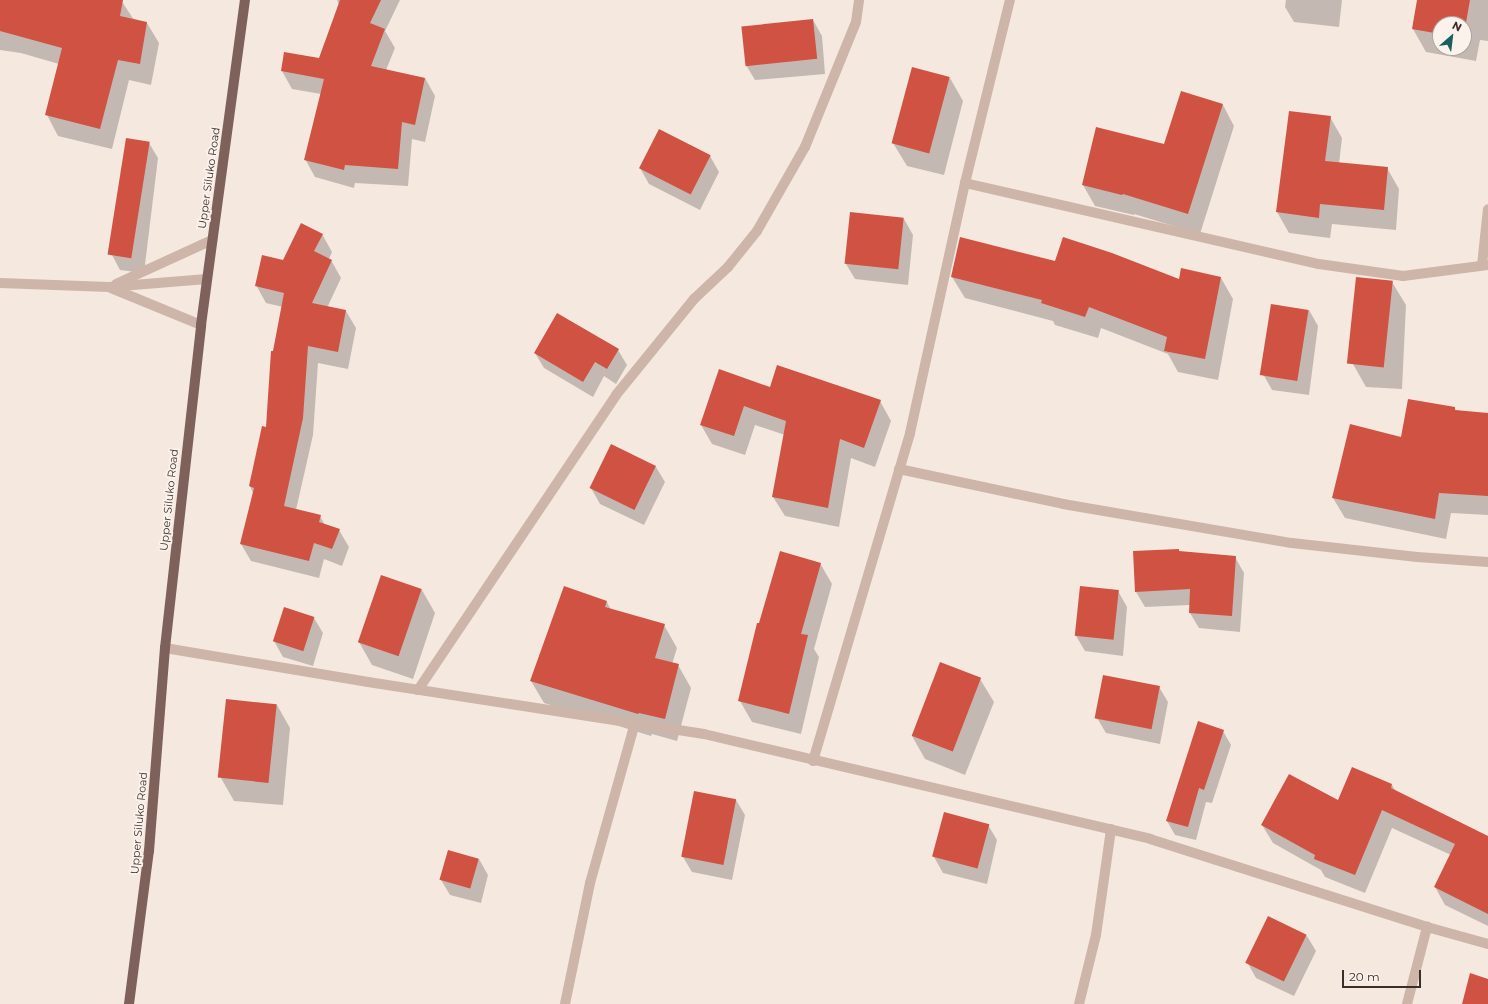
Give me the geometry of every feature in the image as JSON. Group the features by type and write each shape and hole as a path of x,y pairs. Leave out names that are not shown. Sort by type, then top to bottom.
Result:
{"main road":[{"name":"Upper Siluko Road","path":"129,1004 150,851 165,648 201,325 245,0"}],"street":[{"path":"418,690 616,395 694,298 728,267 757,231 805,147 856,22 859,0"},
{"path":"813,761 910,433 965,183 1010,0"},
{"path":"965,183 1319,264 1403,276 1485,265 1488,209"},
{"path":"109,287 212,240"},
{"path":"0,283 109,287 207,279"},
{"path":"109,287 201,325"},
{"path":"899,469 1063,504 1292,543 1417,557 1488,562"},
{"path":"165,648 418,690 704,734 813,761 1150,839 1427,927 1488,944"},
{"path":"565,1004 590,883 635,723"},
{"path":"1079,1004 1096,935 1111,829"},
{"path":"1407,1004 1427,927"}],"building":[{"path":"0,0 123,0 120,16 147,22 140,64 118,60 100,129 45,115 62,48 0,31"},
{"path":"340,0 381,0 370,23 385,29 371,66 425,78 415,125 402,122 398,169 345,165 344,170 304,160 324,79 281,71 284,52 319,58"},
{"path":"1417,0 1470,0 1467,16 1432,16 1432,33 1412,29"},
{"path":"813,19 817,59 746,66 741,27"},
{"path":"912,67 950,77 929,153 892,143"},
{"path":"1181,91 1223,104 1188,214 1123,194 1082,185 1096,127 1164,144"},
{"path":"1289,111 1331,116 1325,161 1388,167 1384,210 1320,204 1319,218 1276,212"},
{"path":"659,129 711,155 691,195 639,168"},
{"path":"126,138 150,142 131,258 108,255"},
{"path":"850,212 904,218 898,269 845,264"},
{"path":"301,223 323,234 314,251 332,260 312,303 346,310 338,352 308,346 303,418 284,506 321,515 319,522 340,529 332,549 314,543 309,561 240,544 254,488 249,486 262,426 266,427 271,351 273,351 284,293 255,286 262,255 283,260"},
{"path":"960,237 1055,261 1063,237 1112,253 1179,279 1181,268 1221,277 1205,359 1164,351 1167,337 1089,307 1085,317 1041,303 1042,300 951,277"},
{"path":"1356,277 1393,281 1384,367 1347,364"},
{"path":"1271,304 1309,310 1297,381 1260,375"},
{"path":"557,313 619,349 607,369 595,362 583,382 534,353"},
{"path":"777,365 881,400 864,448 840,439 828,508 772,497 786,421 744,406 734,436 700,425 719,369 770,387"},
{"path":"1408,399 1455,407 1455,410 1488,413 1488,496 1439,493 1435,519 1332,498 1350,424 1401,437"},
{"path":"611,444 656,466 634,510 590,488"},
{"path":"1179,549 1179,551 1236,556 1232,616 1189,613 1190,589 1135,592 1133,551"},
{"path":"780,551 821,563 801,634 808,635 789,714 738,701 757,623 759,623"},
{"path":"381,575 422,589 399,656 358,642"},
{"path":"564,586 607,601 605,607 665,624 655,658 679,664 665,719 638,714 530,681"},
{"path":"1080,586 1119,590 1114,640 1075,636"},
{"path":"284,607 314,617 303,651 273,641"},
{"path":"940,662 981,678 953,752 912,736"},
{"path":"1103,675 1160,686 1152,729 1095,718"},
{"path":"226,699 277,704 268,783 218,778"},
{"path":"1198,721 1224,730 1204,790 1199,788 1188,827 1166,821"},
{"path":"1352,767 1392,784 1391,788 1488,836 1488,914 1434,887 1455,844 1382,810 1355,875 1314,859 1315,855 1261,825 1289,774 1338,800"},
{"path":"694,791 736,799 723,865 681,857"},
{"path":"944,812 989,824 977,869 932,856"},
{"path":"448,850 479,859 470,889 439,880"},
{"path":"1268,916 1307,935 1284,982 1245,963"},
{"path":"1470,973 1488,979 1488,1004 1462,1004"}]}
